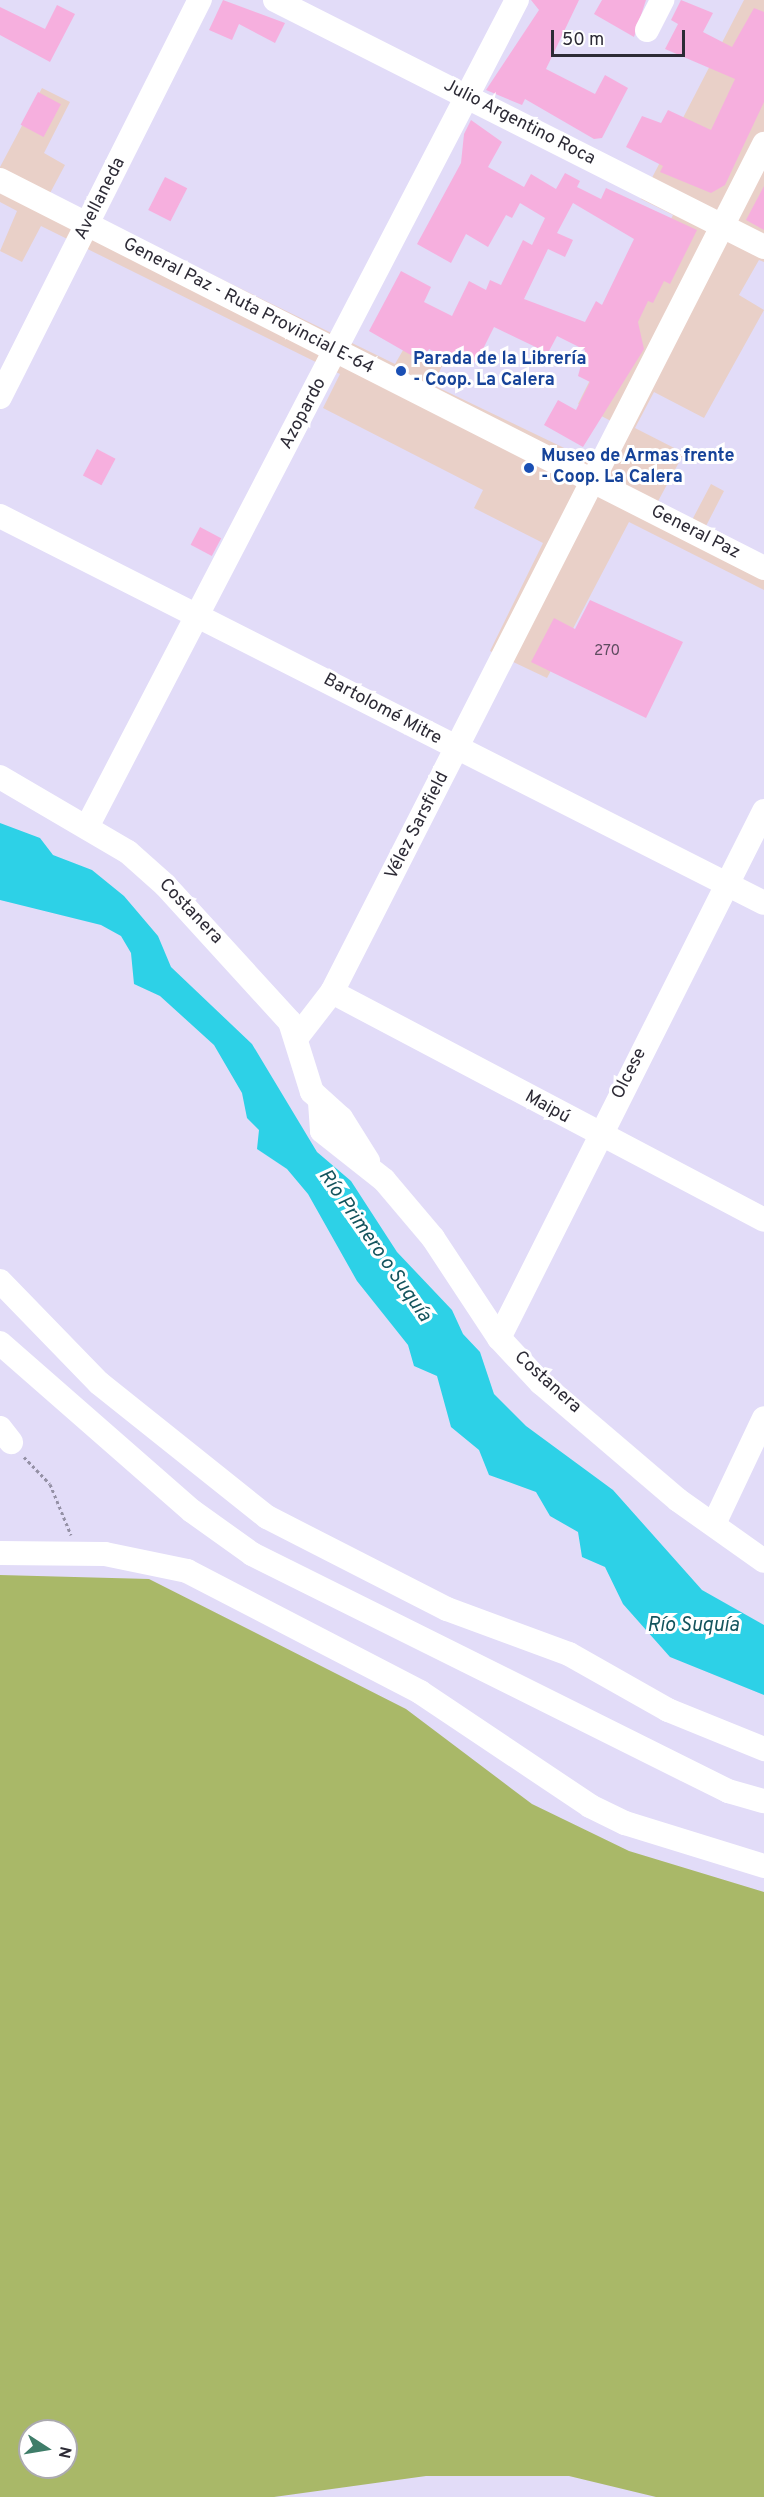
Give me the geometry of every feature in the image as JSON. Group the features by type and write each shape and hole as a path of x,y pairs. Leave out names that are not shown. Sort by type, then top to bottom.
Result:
{"street":[{"name":"Avellaneda","path":"0,397 200,0"},
{"name":"Julio Argentino Roca","path":"275,0 764,246"},
{"name":"Azopardo","path":"87,826 337,351 517,0"},
{"path":"647,30 663,0"},
{"name":"Vélez Sarsfield","path":"298,1036 332,992 458,749 764,144"},
{"name":"General Paz - Ruta Provincial E-64","path":"0,180 593,481"},
{"name":"General Paz","path":"593,481 764,568"},
{"name":"Bartolomé Mitre","path":"0,516 200,614 458,749 764,903"},
{"name":"Costanera","path":"0,777 128,852 165,885 298,1036 306,1076 320,1102 322,1131 370,1166 433,1238 499,1338 541,1383 678,1500 764,1561"},
{"name":"Olcese","path":"499,1338 598,1137 764,811"},
{"name":"Maipú","path":"332,992 598,1137 764,1220"},
{"path":"0,1281 99,1383 267,1517 447,1609 569,1654 668,1710 764,1749"},
{"path":"0,1343 192,1510 252,1554 728,1791 764,1801"},
{"path":"714,1524 764,1418"},
{"path":"0,1553 75,1552 188,1570 420,1692 590,1806 625,1823 764,1866"}],"path":[{"path":"5,1435 50,1484 75,1552"}],"shaded area":[{"path":"744,0 764,0 764,262 759,260 739,295 764,310 704,418 654,392 635,428 684,453 656,505 691,522 711,484 724,491 705,528 764,559 764,590 629,522 547,678 490,651 543,543 474,508 483,490 323,408 340,374 41,226 22,262 0,251 17,211 0,202 0,167 42,88 70,102 44,153 65,165 49,195 395,364 406,345 443,364 433,385 585,458 598,448 611,421 578,404 673,215 641,199"}],"green space":[{"path":"0,1575 149,1579 406,1709 532,1804 629,1851 764,1892 764,2497 656,2497 569,2476 426,2476 274,2497 0,2497"}],"water":[{"name":"Río Suquía","path":"0,823 40,838 53,855 92,870 124,896 158,936 171,967 252,1044 317,1152 351,1181 397,1252 452,1310 463,1334 480,1352 494,1394 526,1426 613,1490 702,1590 764,1625 764,1695 670,1657 623,1604 605,1567 582,1557 578,1532 550,1516 536,1492 489,1475 479,1450 451,1427 437,1376 414,1366 408,1345 357,1281 308,1194 287,1169 257,1149 259,1130 247,1118 242,1093 214,1045 160,996 134,984 131,953 121,936 101,925 0,900"}],"building":[{"path":"223,0 285,23 275,43 239,24 232,40 209,30"},
{"path":"531,0 579,0 546,69 595,94 605,75 628,88 602,138 594,139 525,99 522,105 486,90 539,10"},
{"path":"602,0 646,0 634,37 594,14"},
{"path":"681,0 713,13 703,32 732,47 754,8 764,12 764,102 725,185 711,193 660,172 663,166 626,147 642,116 661,123 668,110 711,130 735,79 665,49 678,24 671,20"},
{"path":"57,5 75,14 50,62 0,35 0,7 45,29"},
{"path":"38,92 61,104 44,137 21,125"},
{"path":"471,120 502,142 488,167 524,187 531,174 556,189 565,173 580,181 577,187 601,199 606,188 697,230 670,284 664,281 653,303 648,301 638,322 644,349 583,447 544,425 558,400 576,410 590,382 578,376 585,350 557,336 548,353 494,327 477,361 464,367 429,349 423,362 369,331 401,271 431,287 424,302 452,316 469,281 486,290 490,280 501,285 523,240 532,245 545,218 520,203 512,218 506,215 488,247 466,234 451,263 417,244 461,163 464,134","holes":["573,203 634,239 602,305 596,301 585,322 524,299 548,249 565,257 573,240 557,233"]},
{"path":"165,177 187,188 170,221 148,210"},
{"path":"764,186 764,230 746,220"},
{"path":"97,449 116,459 101,485 83,475"},
{"path":"200,527 221,538 212,556 191,545"},
{"path":"590,600 683,642 646,718 531,662 554,618 575,629"}],"place":[{"name":"Parada de la Librería - Coop. La Calera","path":"401,371"},
{"name":"Museo de Armas frente - Coop. La Calera","path":"529,468"}],"water label":[{"name":"Río Primero o Suquía","path":"374,1246"}]}
